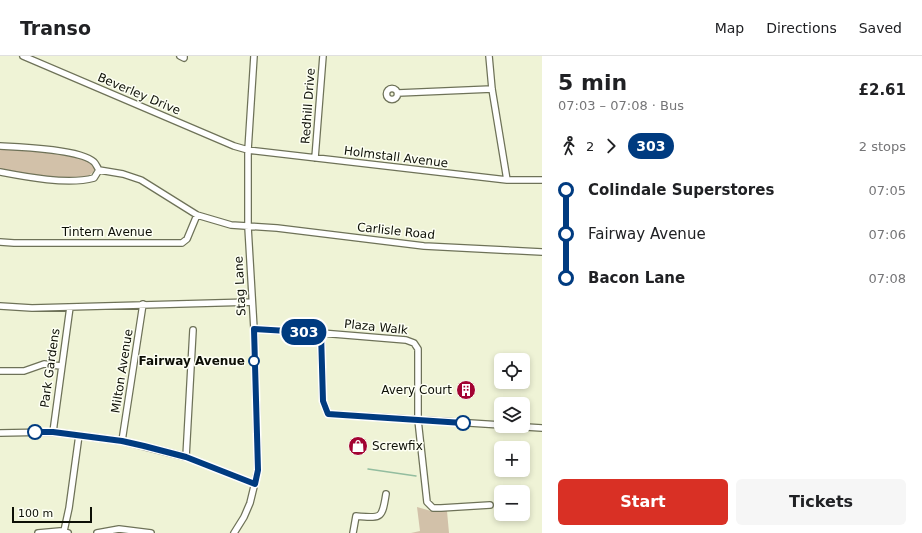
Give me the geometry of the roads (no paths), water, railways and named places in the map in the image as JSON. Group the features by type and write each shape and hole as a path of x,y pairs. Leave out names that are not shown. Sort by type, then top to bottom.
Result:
{"street":[{"name":"Beverley Drive","path":"23,56 234,146 248,150"},
{"path":"180,56 184,58 184,56"},
{"name":"Stag Lane","path":"234,533 250,503 258,470 254,329 248,227 248,150 254,56"},
{"name":"Redhill Drive","path":"315,158 323,56"},
{"path":"489,56 492,89 507,180"},
{"path":"398,94 492,89"},
{"path":"0,146 61,151 82,156 94,162 99,170 94,178 86,180 53,180 0,172"},
{"name":"Holmstall Avenue","path":"248,150 507,180 542,180"},
{"name":"Carlisle Road","path":"99,170 123,174 141,180 197,215 231,225 277,228 424,246 542,252"},
{"name":"Tintern Avenue","path":"0,242 182,243 187,239 197,215"},
{"path":"0,306 32,308 252,302"},
{"name":"Milton Avenue","path":"122,441 143,304"},
{"name":"Park Gardens","path":"53,432 70,307"},
{"name":"Plaza Walk","path":"254,329 321,333 406,340 412,342 416,345 418,351 418,420 426,502 433,508 490,505"},
{"path":"186,457 193,330"},
{"path":"321,333 323,401 328,414 494,425"},
{"path":"0,371 24,372 44,364 61,366"},
{"path":"530,427 542,428"},
{"path":"0,433 53,432 122,441 186,457 255,484"},
{"path":"38,533 66,532 79,435"},
{"path":"353,533 356,516 373,517 383,512 386,494"},
{"path":"97,533 119,529 151,533"}],"waterway":[{"path":"368,469 416,476"}],"place":[{"name":"Fairway Avenue","path":"254,361"},
{"name":"Avery Court","path":"466,390"},
{"name":"Screwfix","path":"358,446"}]}
